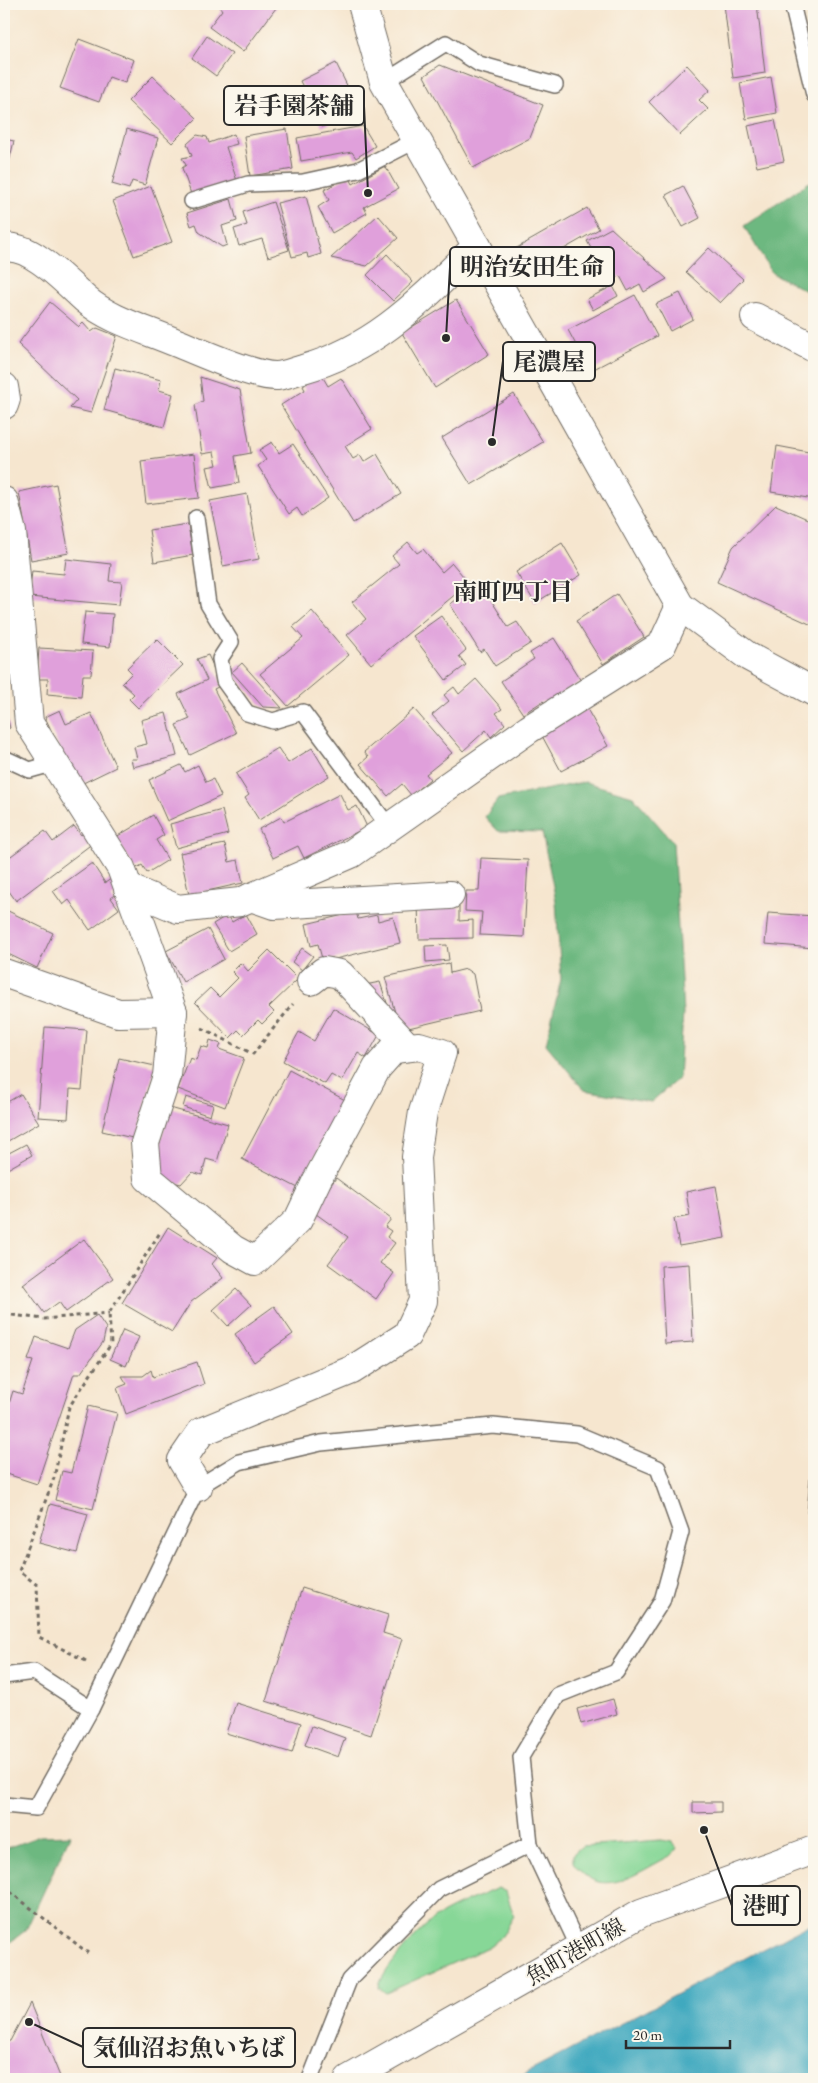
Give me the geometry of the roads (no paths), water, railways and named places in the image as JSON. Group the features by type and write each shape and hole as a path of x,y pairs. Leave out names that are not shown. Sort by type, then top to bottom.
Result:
{"street":[{"path":"362,4 384,82 680,606 749,657 814,692"},
{"path":"4,248 23,250 45,264 93,306 131,324 241,368 277,376 320,364 362,344 402,318 478,246"},
{"path":"755,317 814,348"},
{"path":"4,387 6,399 4,404"},
{"path":"4,501 12,532 29,723 121,868 173,1012 168,1076 144,1143 148,1178 233,1249 255,1261 298,1220 317,1180 377,1068 394,1049 419,1046 442,1053 423,1112 416,1157 423,1301 406,1335 352,1370 201,1432 182,1460 198,1487"},
{"path":"128,888 178,909 240,902 351,854 528,729 662,645 680,606"},
{"path":"251,897 274,905 450,896"},
{"path":"311,981 324,971 340,974 408,1047"},
{"path":"4,973 118,1013 173,1012"},
{"name":"魚町港町線","path":"349,2079 641,1913 814,1850"}],"lane":[{"path":"792,4 814,95"},
{"path":"384,82 446,42 479,64 555,85"},
{"path":"192,201 248,184 303,182 358,170 417,140"},
{"path":"196,518 208,604 231,642 220,659 224,681 247,713 273,721 303,712 389,828"},
{"path":"4,758 30,770 54,763"},
{"path":"4,1805 36,1808 91,1709 198,1487 239,1462 321,1442 493,1426 578,1434 658,1468 682,1532 662,1601 616,1672 558,1695 521,1757 530,1844 579,1948"},
{"path":"4,1676 34,1672 91,1709"},
{"path":"310,2079 349,1980 439,1889 530,1844"}],"water":[{"path":"814,1922 814,2079 515,2079"}],"place":[{"name":"岩手園茶舗","path":"368,193"},
{"name":"明治安田生命","path":"446,338"},
{"name":"尾濃屋","path":"492,442"},
{"name":"港町","path":"704,1830"},
{"name":"気仙沼お魚いちば","path":"29,2022"}],"district":[{"name":"南町四丁目","path":"513,592"}]}
